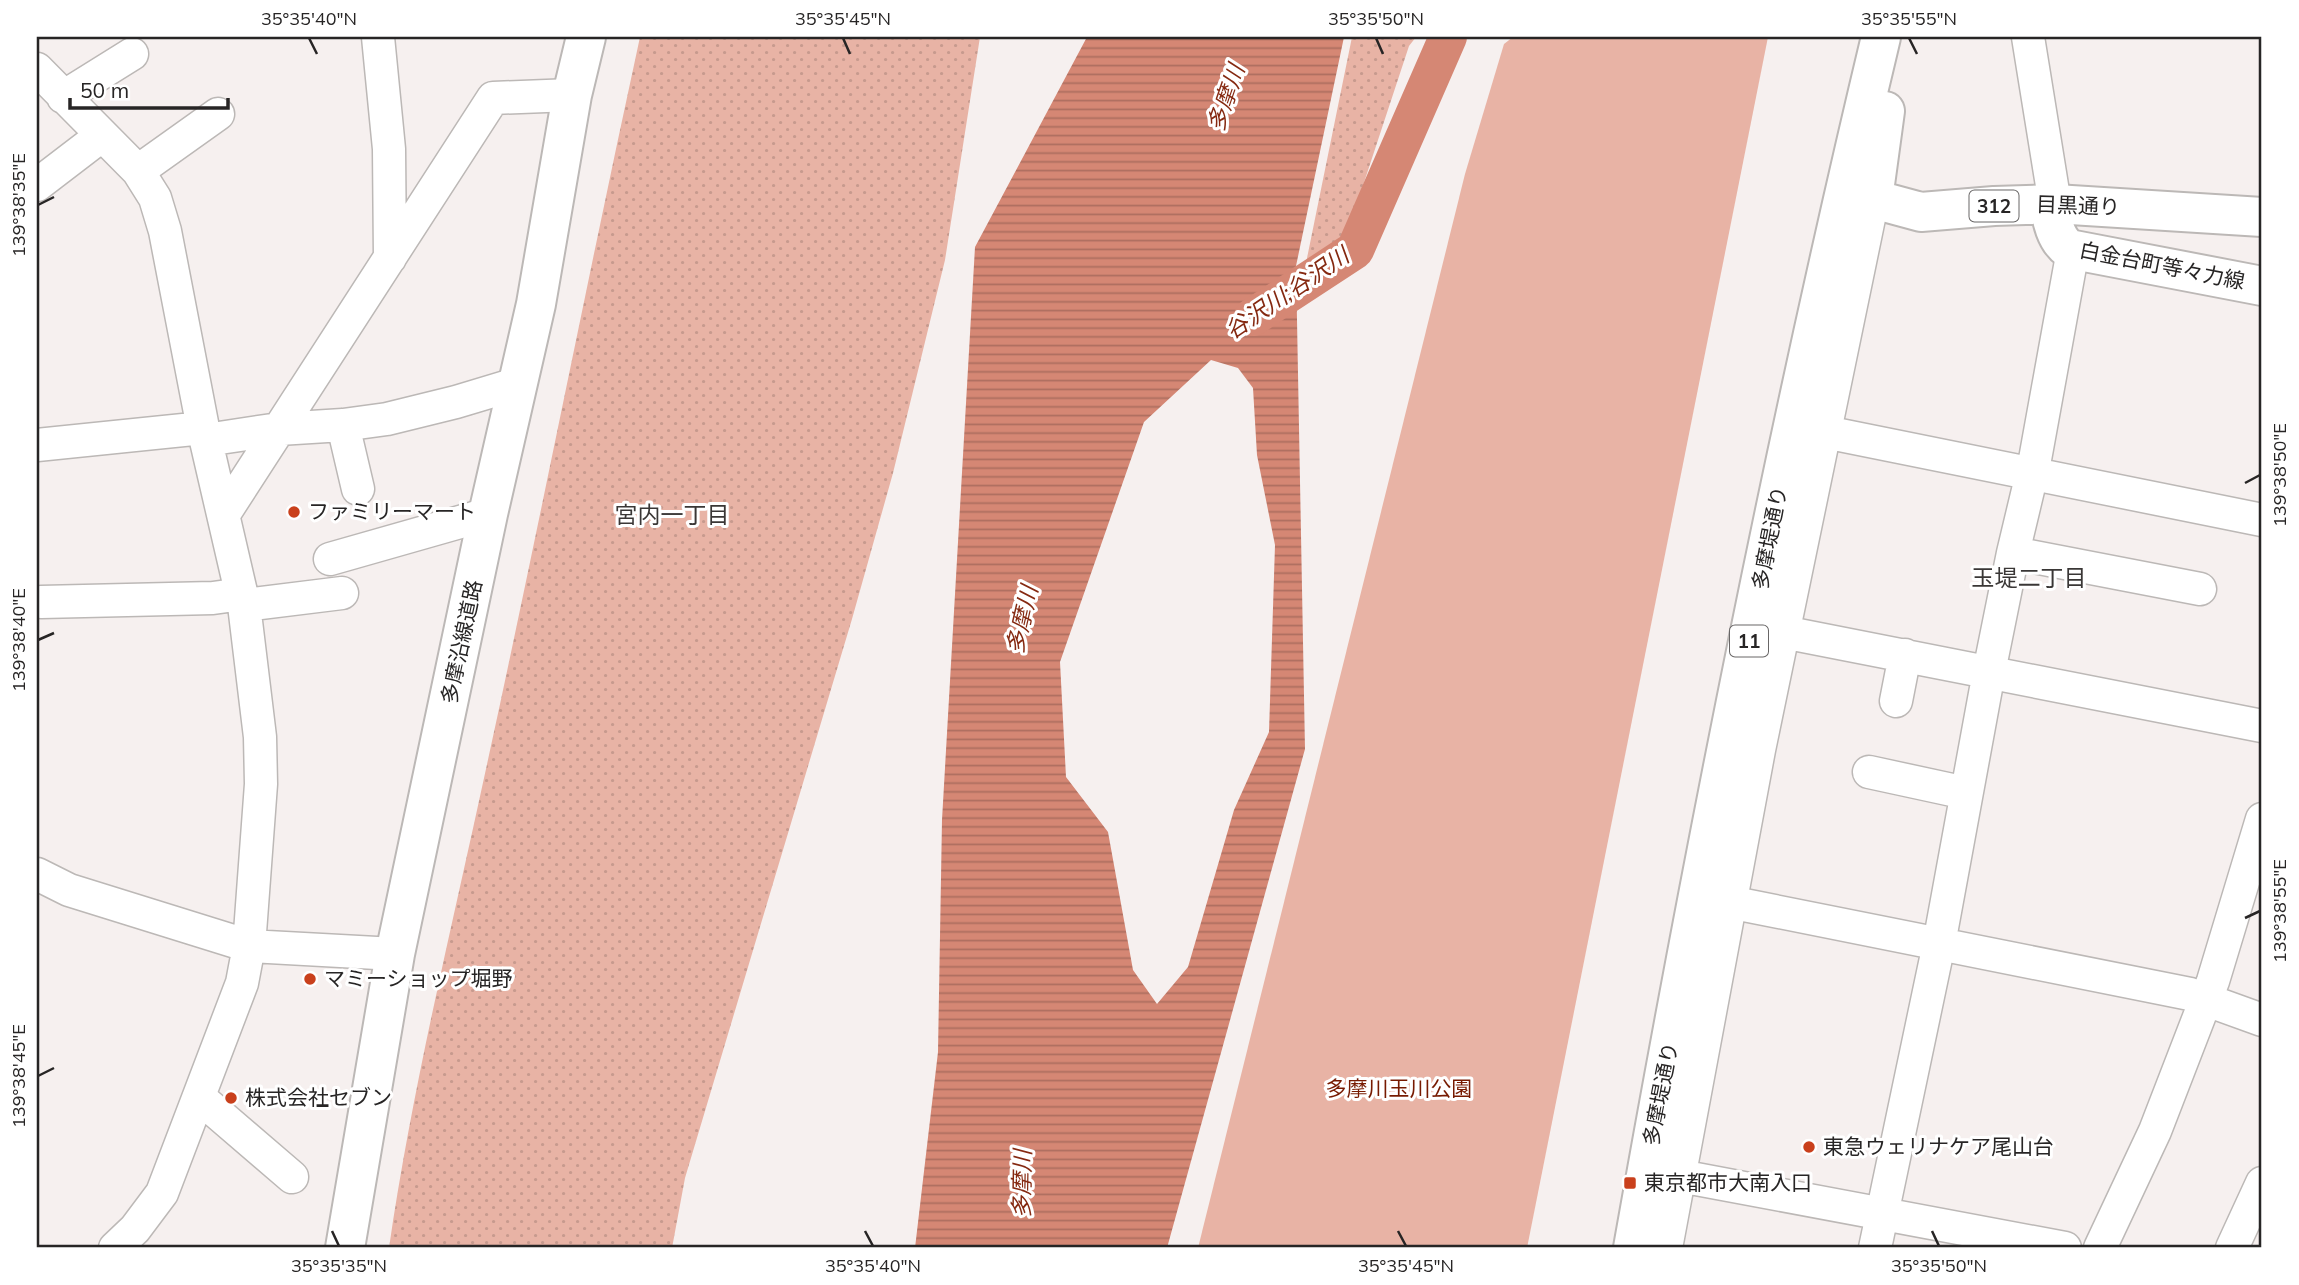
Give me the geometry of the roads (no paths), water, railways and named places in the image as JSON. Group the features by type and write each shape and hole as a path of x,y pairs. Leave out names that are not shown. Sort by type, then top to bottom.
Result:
{"main road":[{"name":"多摩沿線道路","path":"345,1248 395,954 488,514 536,304 572,95 586,37"},
{"path":"1873,199 1885,107 1879,46"},
{"name":"多摩堤通り","path":"1633,1248 1686,963 1793,424 1879,46"},
{"name":"目黒通り","path":"1873,199 1922,212 2052,204 2262,218"},
{"name":"白金台町等々力線","path":"2052,204 2053,225 2063,245 2073,250 2262,286"}],"street":[{"path":"2028,37 2052,204"},
{"path":"379,42 390,160 390,258"},
{"path":"63,97 132,54"},
{"path":"37,69 138,171 155,198 165,231 205,434 243,599 261,758 249,946 242,983 162,1193 135,1229 115,1248"},
{"path":"224,514 493,98 572,95"},
{"path":"138,171 218,114"},
{"path":"37,185 101,136"},
{"path":"1665,1248 1759,750 1873,199"},
{"path":"1875,1248 1939,944 1989,672 2032,473 2073,250"},
{"path":"37,445 343,425 410,413 519,383"},
{"path":"343,425 358,489"},
{"path":"1825,432 2262,520"},
{"path":"330,559 488,514"},
{"path":"2013,553 2200,589"},
{"path":"41,602 243,599 342,593"},
{"path":"1783,632 2262,726"},
{"path":"1896,701 1905,655"},
{"path":"1869,772 1966,793"},
{"path":"2100,1248 2155,1130 2206,999 2236,911 2262,819"},
{"path":"37,874 69,890 249,946 395,954"},
{"path":"1729,902 2190,994 2262,1020"},
{"path":"200,1098 292,1177"},
{"path":"1680,1176 2065,1248"},
{"path":"2232,1248 2262,1183"}],"water":[{"name":"多摩川","path":"1087,37 1344,37 1296,266 1305,749 1167,1248 915,1248 938,1052 942,820 975,247","holes":["1211,360 1238,368 1253,388 1257,455 1275,545 1269,732 1234,810 1188,967 1157,1004 1133,970 1108,832 1066,777 1060,662 1144,422"]}],"waterway":[{"name":"谷沢川;谷沢川","path":"1253,317 1355,250 1448,37"}],"place":[{"name":"ファミリーマート","path":"294,512"},
{"name":"マミーショップ堀野","path":"310,979"},
{"name":"株式会社セブン","path":"231,1098"},
{"name":"東急ウェリナケア尾山台","path":"1809,1147"},
{"name":"東京都市大南入口","path":"1630,1183"}],"district":[{"name":"宮内一丁目","path":"672,515"},
{"name":"玉堤二丁目","path":"2029,578"}],"park label":[{"name":"多摩川玉川公園","path":"1399,1089"}]}
